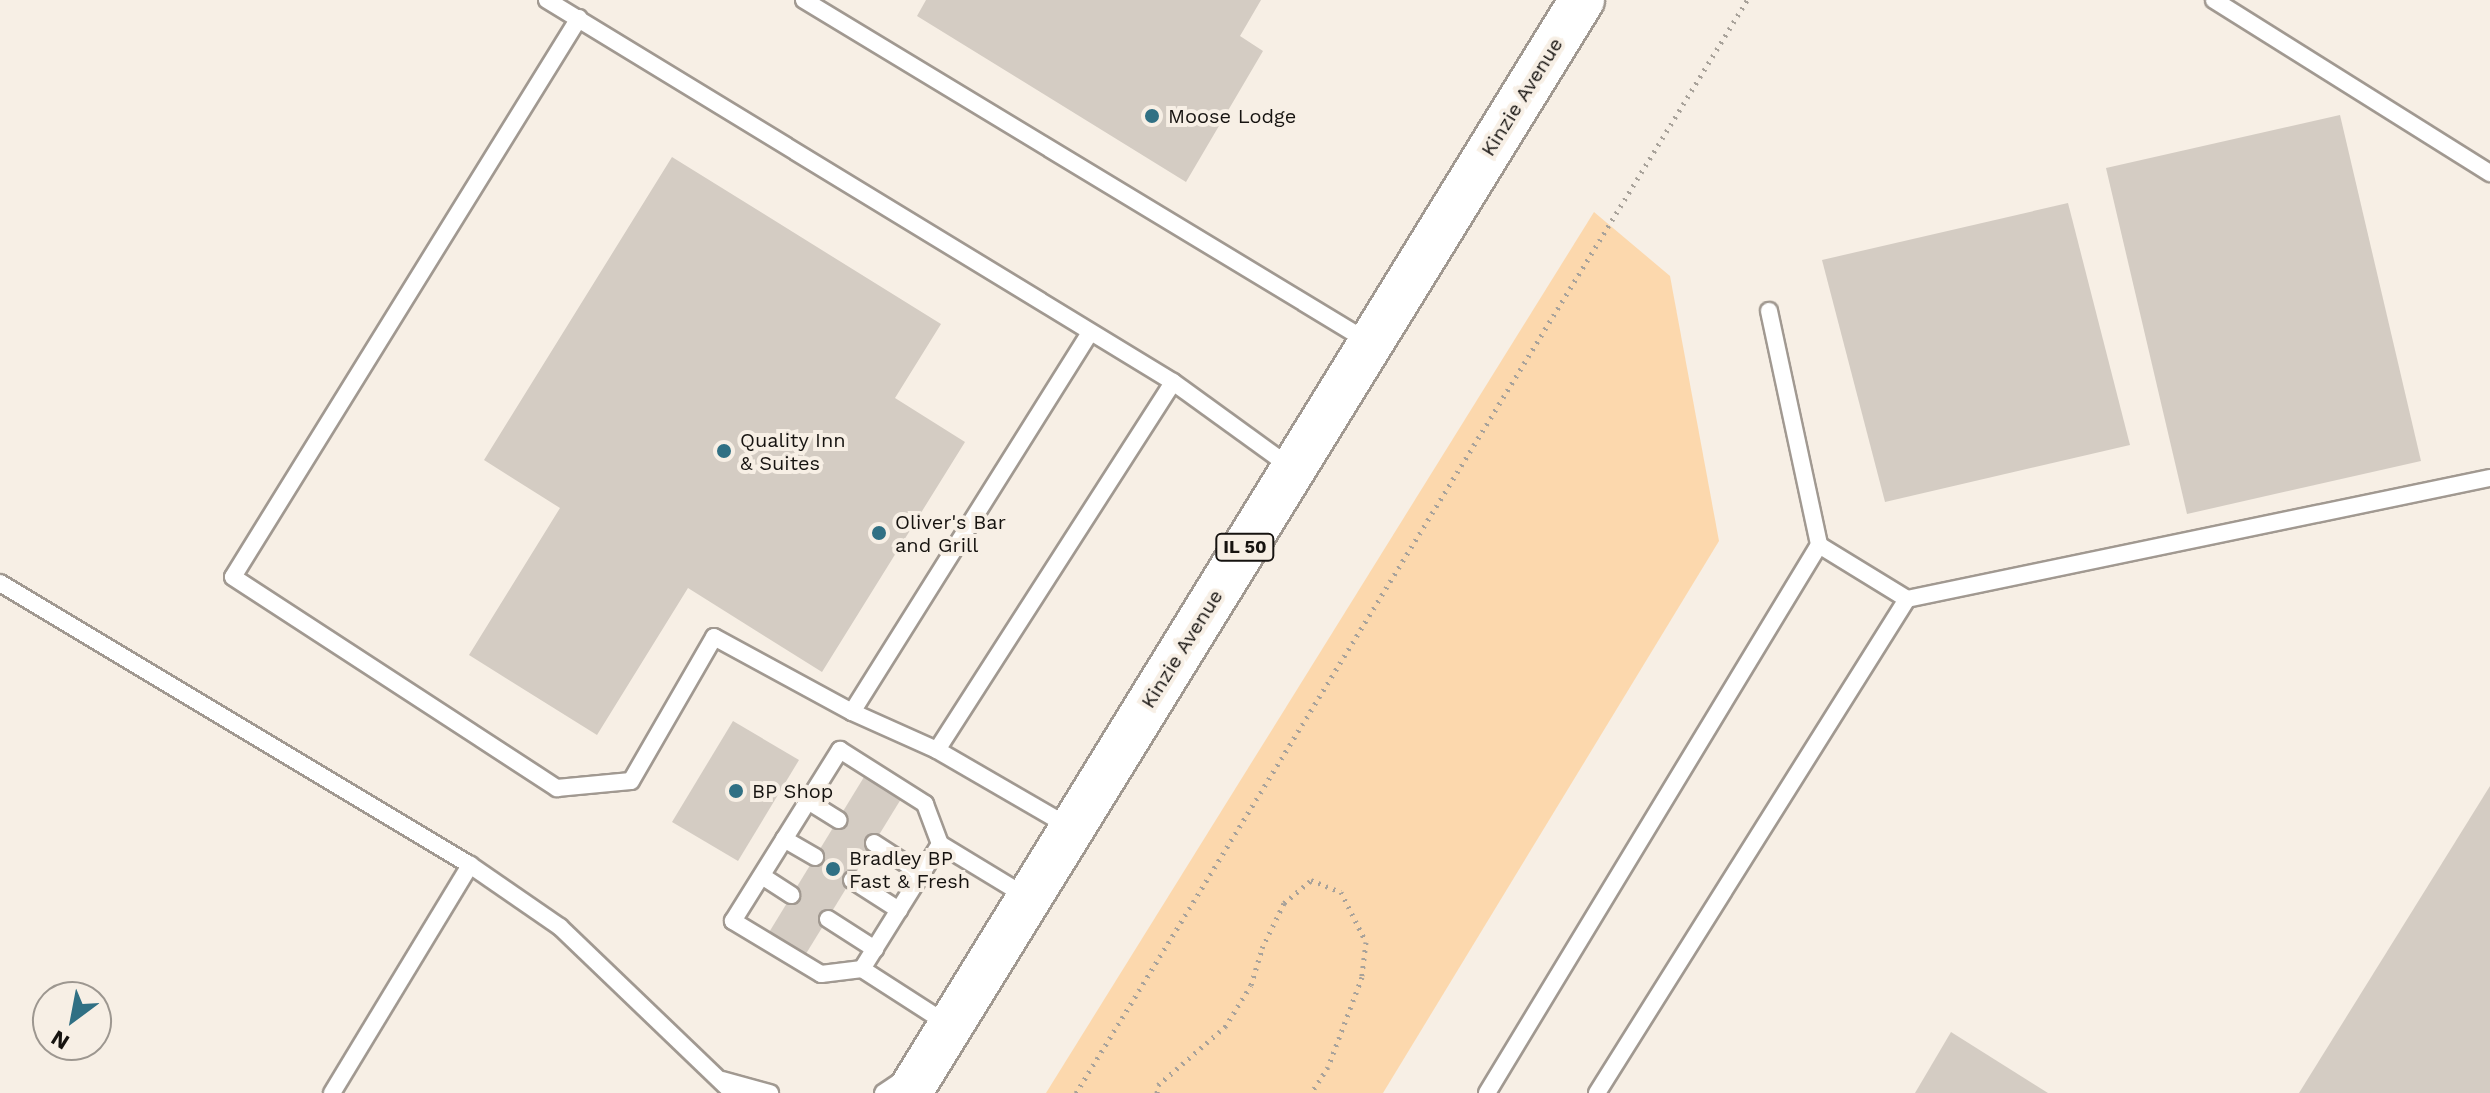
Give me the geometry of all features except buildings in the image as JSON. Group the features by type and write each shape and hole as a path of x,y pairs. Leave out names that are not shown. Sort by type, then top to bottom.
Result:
{"main road":[{"name":"Kinzie Avenue","path":"929,1060 1582,0"}],"lane":[{"path":"547,0 1173,382 1293,468"},
{"path":"804,0 1371,343"},
{"path":"2214,0 2490,173"},
{"path":"579,18 233,577 557,788 631,781 714,637 852,712 937,750 1072,828"},
{"path":"1487,1093 1819,545 1769,311"},
{"path":"852,712 1090,332"},
{"path":"937,750 1173,382"},
{"path":"1819,545 1907,599 2490,478"},
{"path":"0,583 470,865 560,927 733,1093"},
{"path":"1597,1093 1907,599"},
{"path":"862,969 821,974 733,921 840,750 925,804 940,844 1029,898"},
{"path":"808,801 838,820"},
{"path":"784,839 815,857"},
{"path":"874,843 922,874"},
{"path":"862,969 940,844"},
{"path":"332,1093 470,865"},
{"path":"762,876 791,895"},
{"path":"852,880 899,910"},
{"path":"828,919 875,949"},
{"path":"862,969 929,1060 883,1093"},
{"path":"721,1079 770,1093"}],"path":[{"path":"1076,1093 1747,0"},
{"path":"1157,1093 1158,1085 1225,1027 1251,985 1262,948 1284,903 1311,880 1341,892 1366,942 1362,977 1328,1067 1311,1093"}],"shaded area":[{"path":"1594,212 1670,276 1719,541 1383,1093 1046,1093"}],"place":[{"name":"Moose Lodge","path":"1152,116"},
{"name":"Quality Inn & Suites","path":"724,451"},
{"name":"Oliver's Bar and Grill","path":"879,533"},
{"name":"BP Shop","path":"736,791"},
{"name":"Bradley BP Fast & Fresh","path":"833,869"}]}
